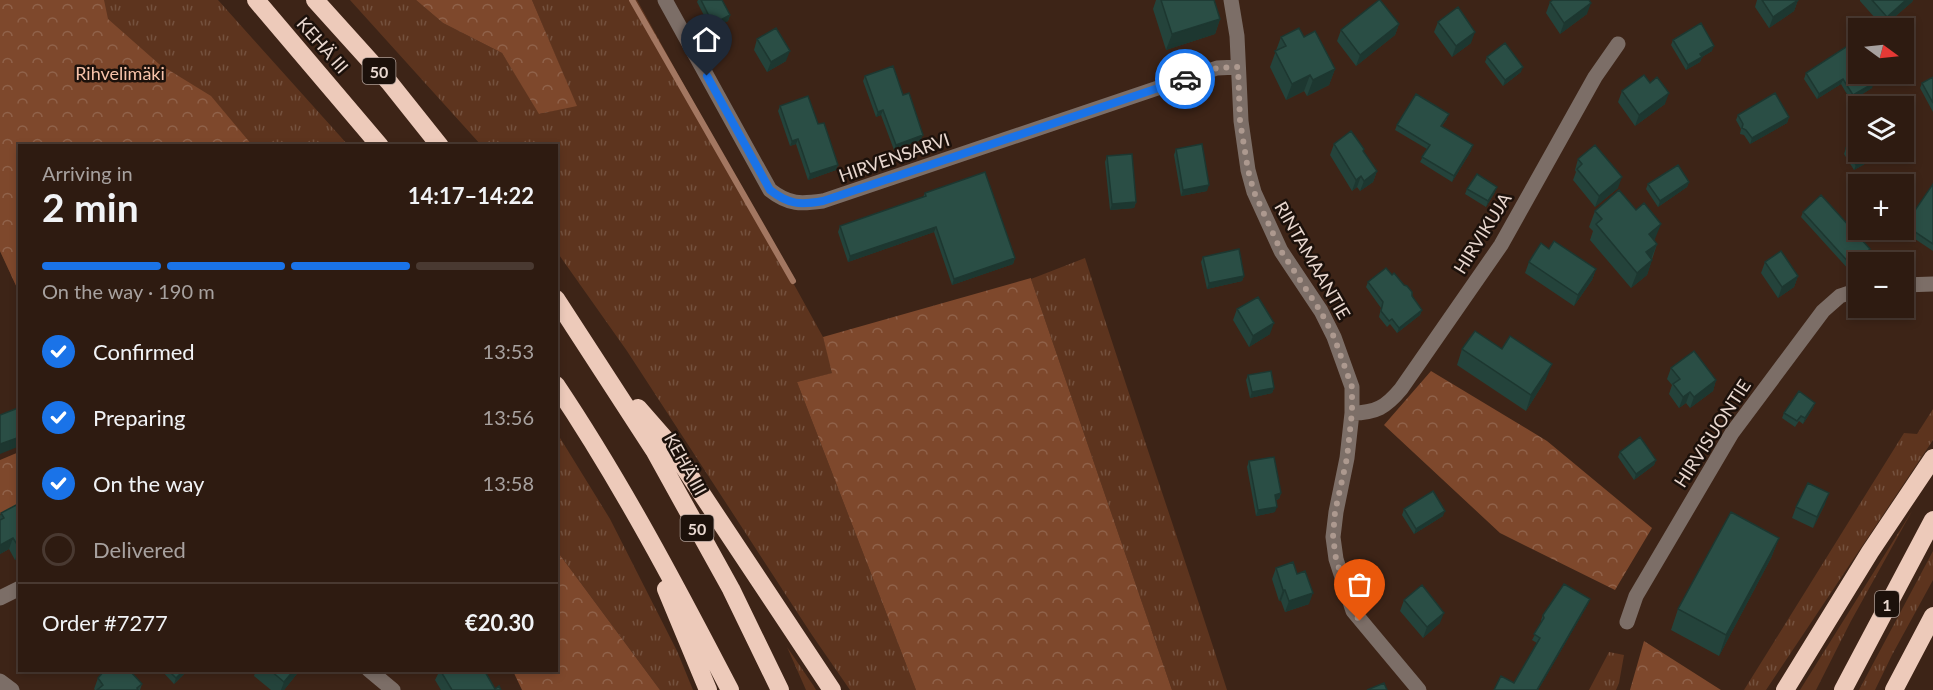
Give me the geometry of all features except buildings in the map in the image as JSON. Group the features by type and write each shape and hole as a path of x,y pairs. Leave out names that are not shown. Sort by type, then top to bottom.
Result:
{"highway":[{"name":"KEHÄ III","path":"255,0 378,144"},
{"name":"KEHÄ III","path":"315,0 389,82 438,144"},
{"name":"KEHÄ III","path":"558,303 654,450 731,589 780,690"},
{"path":"604,371 666,440 832,690"},
{"name":"50","path":"558,388 585,428 636,515 687,606 730,690"},
{"path":"1785,690 1870,552 1933,458"},
{"path":"636,515 708,690"},
{"name":"1","path":"1843,690 1933,520"},
{"path":"1894,690 1933,616"}],"street":[{"name":"HIRVENSARVI","path":"665,0 770,190 781,198 802,204 823,201 1217,68 1238,67"},
{"name":"RINTAMAANTIE","path":"1231,0 1235,17 1240,121 1254,192 1281,251 1321,312 1334,337 1352,387 1347,458 1335,512 1333,537 1336,559 1353,611 1419,690"},
{"name":"HIRVIKUJA","path":"1352,412 1370,412 1390,403 1401,389 1501,245 1595,77 1618,44"},
{"path":"1914,285 1933,284"},
{"name":"HIRVISUONTIE","path":"1627,622 1636,596 1732,433 1823,311 1840,296 1848,293"},
{"path":"0,598 18,589"},
{"path":"371,672 393,690"},
{"path":"0,681 12,690"}],"green space":[{"name":"Rihvelimäki","path":"0,0 218,0 347,144 18,144 18,290 0,251"},
{"name":"Rihvelimäki","path":"0,0 104,0 108,19 159,64 211,96 251,144 18,144 18,290 0,251"},
{"path":"350,0 416,0 443,23 502,53 540,114 576,105 532,0 637,0 823,337 833,373 797,382 916,690 850,690 627,351 558,253 558,144 480,144"},
{"path":"416,0 532,0 577,106 539,114 502,53 443,23"},
{"path":"1085,258 1227,690 1172,690 1031,279"},
{"path":"1031,278 1172,690 916,690 797,382 832,373 823,337"},
{"path":"1431,371 1547,441 1652,528 1615,590 1500,533 1384,425"},
{"path":"1933,409 1933,440 1766,690 1744,690 1904,433 1917,434"},
{"path":"558,435 610,519 677,651 693,690 660,690 558,552"},
{"path":"18,452 18,505 0,514 0,460"},
{"path":"1912,511 1816,690 1800,690"},
{"path":"1933,551 1933,580 1875,690 1859,690"},
{"path":"558,552 660,690 522,690 513,672 558,672"},
{"path":"1644,641 1721,690 1630,690"},
{"path":"787,647 813,685 816,690 806,690"},
{"path":"1609,652 1624,655 1616,690 1589,690"}],"waterway":[{"path":"632,0 793,281"}],"way so far":[{"path":"1185,79 1217,68 1238,67 1240,121 1254,192 1281,251 1321,312 1334,337 1352,387 1347,458 1335,512 1333,537 1336,559 1353,611 1360,621"}],"route":[{"path":"707,76 770,190 781,198 802,204 823,201 1185,79"}]}
